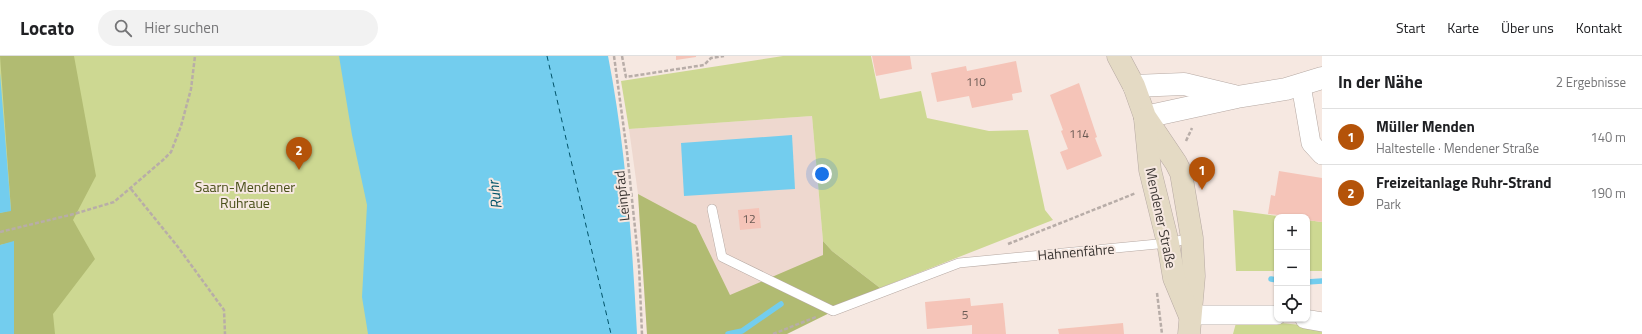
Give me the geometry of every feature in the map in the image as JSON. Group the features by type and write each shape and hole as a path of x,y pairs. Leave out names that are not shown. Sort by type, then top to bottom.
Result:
{"main road":[{"name":"Mendener Straße","path":"1118,56 1134,86 1145,118 1150,170 1168,243 1174,278 1189,324"},
{"name":"Mendener Straße","path":"1145,118 1176,163 1181,173 1192,238 1194,276 1189,324"}],"street":[{"path":"1145,118 1237,97 1301,85 1322,78"},
{"path":"1134,86 1184,84 1237,97"},
{"path":"1301,85 1311,143 1322,155"},
{"path":"1189,324 1274,314"},
{"path":"1310,320 1322,322"}],"lane":[{"path":"712,209 722,257 833,311"},
{"name":"Hahnenfähre","path":"833,311 960,263 1168,243 1192,238"}],"path":[{"path":"0,232 106,205 114,202 131,189 163,160 173,147 191,89 195,56"},
{"name":"Leinpfad","path":"614,56 627,152 639,266 642,334"},
{"path":"622,56 626,77 704,65 711,58 724,56"},
{"path":"131,189 178,247 224,310 225,334"},
{"name":"Hahnenfähre","path":"1003,246 1142,190"},
{"path":"773,334 833,311"}],"shaded area":[{"path":"812,116 823,241 832,251 880,288 647,334 638,194 629,129"}],"green space":[{"name":"Saarn-Mendener Ruhraue","path":"0,56 454,56 491,334 0,334"},
{"path":"0,56 74,56 96,176 73,220 95,259 53,314 55,334 14,334 14,242 0,245 0,213 11,210"},
{"path":"783,56 871,56 880,99 921,91 927,118 989,131 1028,130 1045,210 1053,220 880,288 832,251 823,241 812,116 629,129 621,81"},
{"path":"638,194 696,225 730,295 823,255 823,241 832,251 880,288 787,334 647,334"},
{"path":"1233,210 1274,215 1274,271 1236,271"},
{"path":"1310,220 1322,222 1322,271 1310,271"},
{"path":"1248,320 1301,325 1322,331 1322,334 1233,334 1236,323"}],"water":[{"name":"Ruhr","path":"339,56 608,56 624,160 633,264 637,334 368,334 362,297 367,205 352,135"},
{"path":"0,73 11,211 0,213"},
{"path":"792,135 795,189 684,196 681,143"},
{"path":"14,241 14,334 0,334 0,245"}],"building":[{"path":"676,56 696,56 696,57 676,60"},
{"path":"872,56 910,56 912,69 876,76"},
{"path":"1016,61 1022,92 1012,94 1013,100 972,108 969,96 937,102 931,73 966,66 967,71"},
{"path":"1079,83 1097,137 1095,138 1102,156 1067,170 1060,152 1068,149 1061,131 1063,130 1050,95"},
{"path":"1279,171 1322,178 1322,222 1310,220 1310,214 1268,214 1271,195 1275,196"},
{"path":"1200,176 1203,186 1199,188 1196,177"},
{"path":"759,208 761,228 740,230 738,210"},
{"path":"970,298 971,306 1003,303 1006,334 972,334 972,325 927,329 925,302"},
{"path":"1123,323 1124,334 1059,334 1058,329"}],"waterway":[{"path":"1310,282 1322,281"},
{"path":"728,334 742,331 781,304"}],"ferry route":[{"path":"547,56 611,334"}],"place":[{"name":"Freizeitanlage Ruhr-Strand","path":"299,170"},
{"name":"Müller Menden","path":"1202,190"}]}
